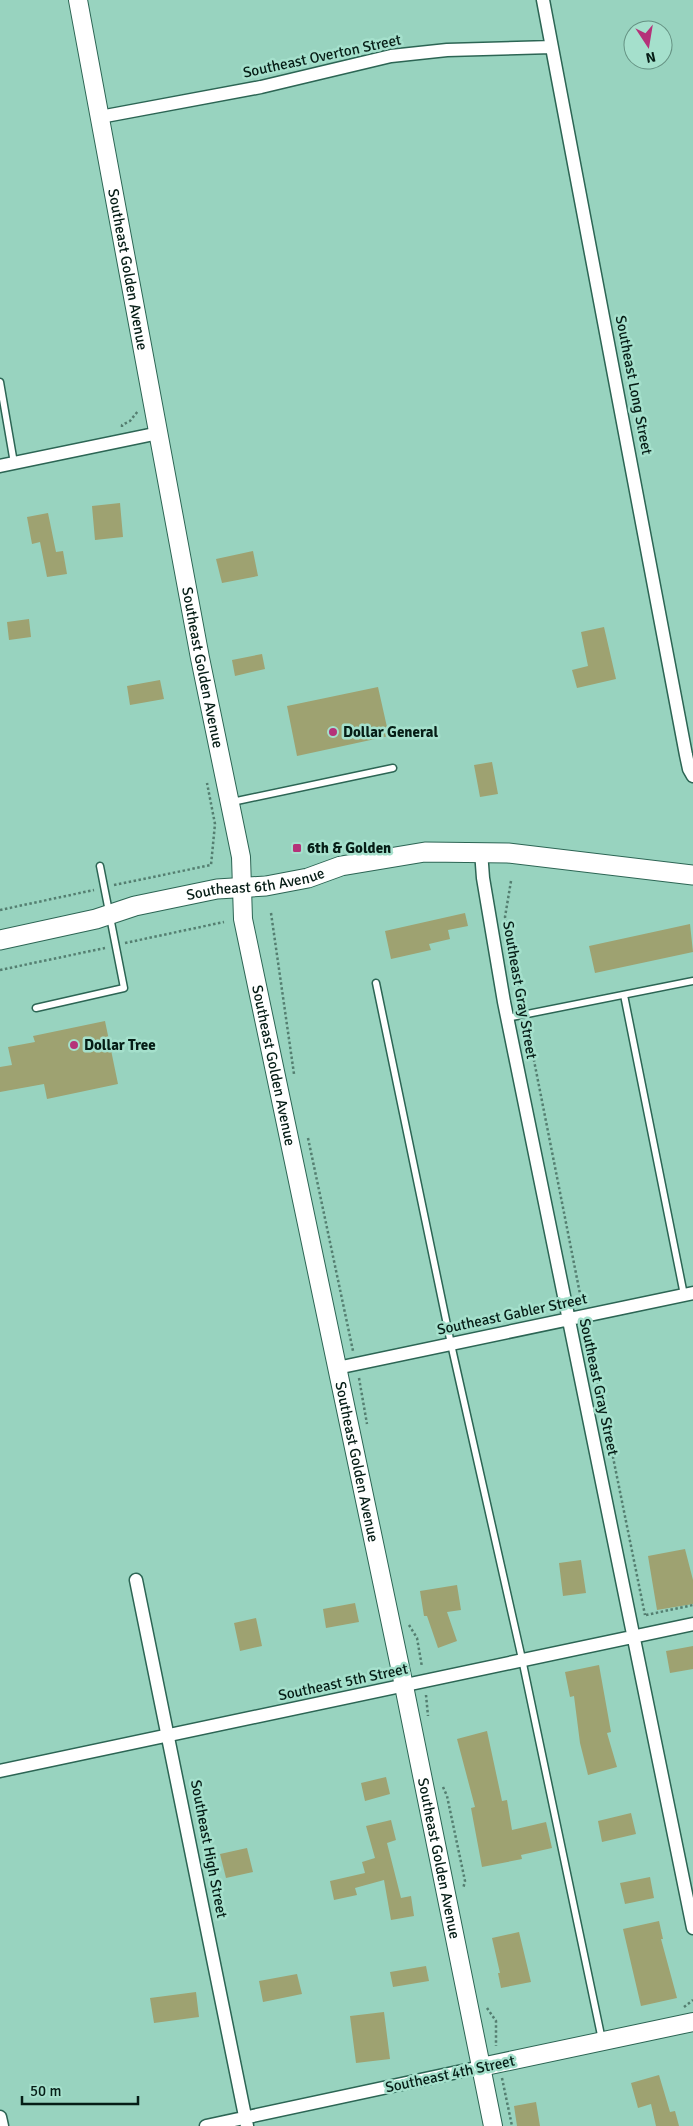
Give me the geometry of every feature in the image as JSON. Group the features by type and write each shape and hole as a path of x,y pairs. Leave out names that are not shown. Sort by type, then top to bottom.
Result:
{"main road":[{"name":"Southeast 6th Avenue","path":"0,940 110,915 135,906 217,889 274,885 308,878 341,866 425,852 508,853 693,875"}],"street":[{"name":"Southeast Golden Avenue","path":"78,0 200,658 231,802 241,858 243,918 404,1686 493,2126"},
{"name":"Southeast Long Street","path":"543,0 687,762 693,776"},
{"name":"Southeast Overton Street","path":"100,117 261,87 391,56 447,50 552,47"},
{"path":"0,466 158,433"},
{"name":"Southeast Gray Street","path":"481,852 483,878 507,1018 693,1928"},
{"name":"Southeast Gabler Street","path":"337,1368 584,1314 688,1294"},
{"name":"Southeast High Street","path":"136,1580 170,1736 246,2122"},
{"name":"Southeast 5th Street","path":"0,1771 693,1624"},
{"name":"Southeast 4th Street","path":"206,2126 246,2122 481,2067 693,2022"},
{"path":"0,2117 2,2126"}],"lane":[{"path":"0,382 14,462"},
{"path":"231,802 392,768"},
{"path":"36,1008 124,988 100,866"},
{"path":"507,1018 693,981"},
{"path":"376,983 451,1344 522,1659 598,2030 603,2042"},
{"path":"624,995 688,1294"}],"path":[{"path":"511,881 505,917 645,1615"},
{"path":"639,1615 693,1606"}],"building":[{"path":"120,503 123,537 95,540 92,506"},
{"path":"48,513 56,552 63,551 67,574 47,577 40,542 32,544 27,517"},
{"path":"253,551 258,576 222,583 216,559"},
{"path":"29,619 31,637 9,640 7,622"},
{"path":"604,627 616,679 577,688 572,670 588,666 581,632"},
{"path":"262,654 265,669 235,676 232,660"},
{"path":"160,680 164,699 130,705 127,686"},
{"path":"378,687 389,736 297,756 287,706"},
{"path":"492,762 498,794 480,797 474,765"},
{"path":"465,913 468,926 448,930 450,939 429,944 431,950 391,959 385,931"},
{"path":"690,924 693,952 595,973 589,946"},
{"path":"105,1021 118,1084 47,1099 44,1084 0,1092 0,1067 12,1065 8,1047 35,1042 33,1036"},
{"path":"685,1549 693,1580 693,1604 657,1610 648,1556"},
{"path":"581,1560 586,1593 563,1596 559,1563"},
{"path":"457,1585 461,1610 447,1612 457,1641 438,1648 427,1616 424,1616 420,1591"},
{"path":"355,1603 359,1622 326,1628 323,1609"},
{"path":"256,1618 262,1646 240,1651 234,1623"},
{"path":"693,1646 693,1669 670,1673 666,1651"},
{"path":"599,1665 611,1732 607,1733 617,1767 588,1775 580,1743 574,1696 570,1697 565,1672"},
{"path":"487,1731 502,1801 507,1800 512,1830 546,1822 552,1848 521,1855 522,1859 482,1867 471,1808 475,1807 457,1739"},
{"path":"386,1777 390,1794 365,1801 361,1783"},
{"path":"631,1813 636,1834 602,1842 598,1821"},
{"path":"391,1820 396,1840 387,1843 401,1898 411,1896 414,1916 391,1920 384,1880 355,1888 357,1895 334,1900 330,1881 365,1873 362,1862 375,1858 366,1826"},
{"path":"247,1848 253,1872 226,1878 220,1854"},
{"path":"650,1877 654,1898 625,1904 620,1883"},
{"path":"659,1921 663,1939 661,1939 677,1998 641,2006 623,1929"},
{"path":"519,1932 531,1982 501,1988 498,1973 500,1973 492,1938"},
{"path":"426,1966 429,1981 393,1987 390,1972"},
{"path":"297,1974 302,1994 263,2002 259,1981"},
{"path":"196,1992 199,2017 154,2023 150,1998"},
{"path":"384,2012 390,2059 356,2063 350,2016"},
{"path":"659,2075 670,2112 675,2111 679,2126 656,2126 651,2104 638,2108 631,2083"},
{"path":"536,2102 540,2126 517,2126 514,2106"}],"place":[{"name":"Dollar General","path":"333,732"},
{"name":"6th & Golden","path":"297,848"},
{"name":"Dollar Tree","path":"74,1045"}]}
